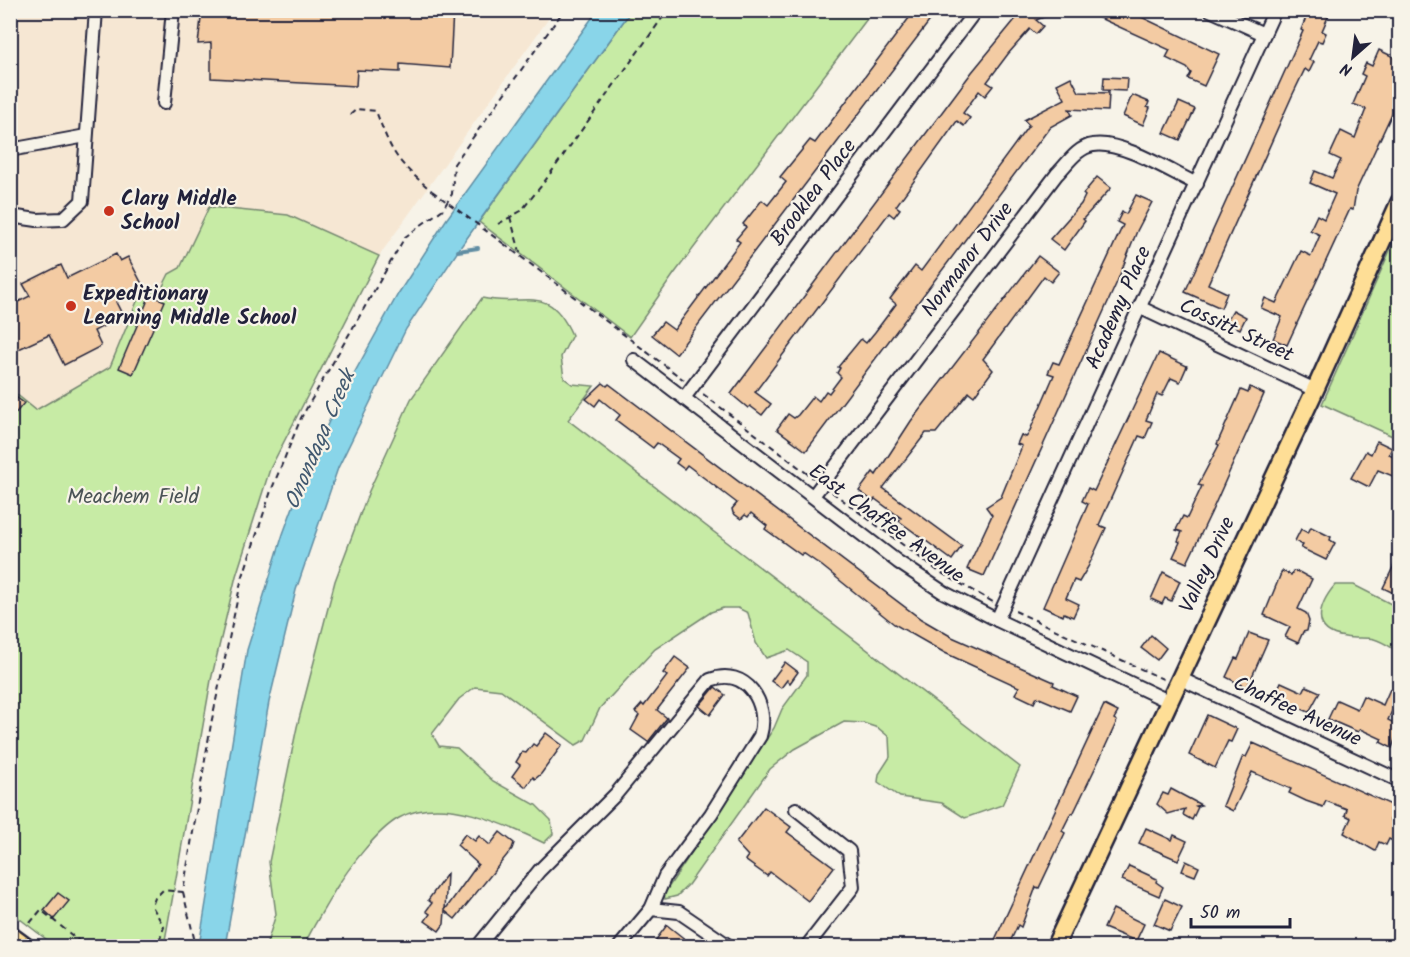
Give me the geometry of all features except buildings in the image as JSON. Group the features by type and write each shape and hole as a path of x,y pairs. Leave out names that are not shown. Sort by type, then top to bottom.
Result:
{"main road":[{"name":"Valley Drive","path":"1055,946 1168,700 1315,390 1400,201"},
{"path":"10,935 25,946"}],"street":[{"path":"10,216 37,220 63,219 81,201 96,10"},
{"path":"164,103 173,10"},
{"name":"Brooklea Place","path":"684,398 976,10"},
{"path":"1210,10 1264,34"},
{"name":"Academy Place","path":"997,620 1275,10"},
{"path":"10,150 86,136"},
{"name":"Normanor Drive","path":"813,495 1057,174 1080,150 1092,145 1127,151 1197,183"},
{"name":"Cossitt Street","path":"1141,308 1315,390"},
{"name":"East Chaffee Avenue","path":"634,360 898,561 943,592 997,620 1168,700"},
{"path":"478,946 539,871 616,794 710,680 717,677 738,681 751,688 761,703 765,722 760,736 711,814 665,876 651,909 620,946"},
{"name":"Chaffee Avenue","path":"1179,678 1400,781"},
{"path":"796,809 849,851 854,887 807,946"},
{"path":"651,909 679,912 729,946"}],"path":[{"path":"196,946 183,892 211,724 240,582 271,490 301,418 405,237 443,209 452,194 454,164 564,10"},
{"path":"498,224 520,211 542,185 668,10"},
{"path":"350,115 357,109 376,111 384,136 406,170 504,244"},
{"path":"510,217 522,257"},
{"path":"131,946 158,945 164,927 152,906 155,898 164,890 183,892"},
{"path":"30,923 41,910 79,941 95,946"}],"shaded area":[{"name":"Clary Middle School","path":"10,11 554,11 379,256 288,215 209,207 180,268 169,274 163,286 138,299 110,367 36,410 11,389"}],"green space":[{"path":"631,11 873,11 674,274 630,337 479,222"},
{"name":"Meachem Field","path":"209,207 288,215 379,256 270,469 236,576 211,680 164,946 55,946 11,912 10,389 36,410 110,367 138,299 163,286 169,274 180,268"},
{"path":"1399,230 1399,439 1322,404"},
{"path":"482,298 534,300 545,302 554,308 563,318 572,335 561,357 564,378 572,384 594,386 568,420 1020,767 1002,805 965,818 942,803 900,797 878,782 879,774 890,757 889,737 878,728 863,723 844,722 795,749 770,769 688,885 677,896 665,899 664,894 774,728 782,709 807,675 807,662 789,650 766,658 756,643 748,613 738,608 723,608 711,612 655,649 600,708 585,740 576,745 501,690 475,687 459,699 432,734 439,746 457,748 493,781 536,805 551,820 553,834 544,843 473,814 434,809 416,811 390,824 364,851 335,890 304,946 266,946 276,914 269,862 297,727 335,581 369,491 411,399"},
{"path":"1335,585 1354,585 1399,608 1399,652 1374,639 1345,637 1326,630 1320,617 1321,609"}],"water":[{"name":"Onondaga Creek","path":"597,11 631,11 462,245 406,329 338,468 296,590 269,702 225,946 199,946 247,650 283,534 307,469 336,406 398,294 446,220"}],"waterway":[{"path":"458,251 478,248"}],"place":[{"name":"Clary Middle School","path":"109,211"},
{"name":"Expeditionary Learning Middle School","path":"71,306"}]}
